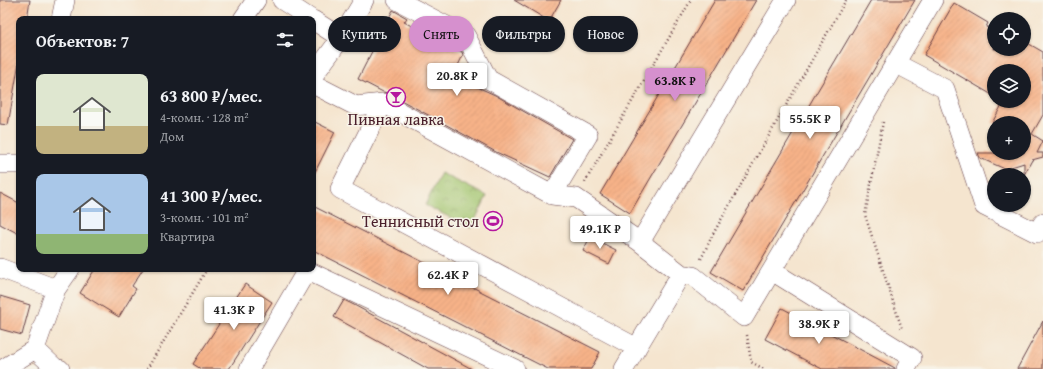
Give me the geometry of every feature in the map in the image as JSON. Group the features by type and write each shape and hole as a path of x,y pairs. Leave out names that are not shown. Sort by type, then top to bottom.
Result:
{"street":[{"path":"62,16 65,0"},
{"path":"245,16 256,0"},
{"path":"282,0 306,16"},
{"path":"354,16 364,0"},
{"path":"397,0 466,36 488,79 588,135 552,195"},
{"path":"640,242 786,0"},
{"path":"316,86 356,106 383,103 552,195 576,198 744,316 933,0"},
{"path":"316,22 328,30"},
{"path":"316,72 331,52"},
{"path":"895,63 946,89 984,206 1037,233 1043,223"},
{"path":"383,103 340,189 637,348"},
{"path":"0,164 16,164"},
{"path":"0,268 56,289"},
{"path":"772,271 909,364"},
{"path":"3,369 35,349 56,289 68,272"},
{"path":"249,369 305,272"},
{"path":"310,272 515,369"},
{"path":"624,369 687,275"},
{"path":"35,349 55,368 60,369"}],"path":[{"path":"576,198 691,0"},
{"path":"687,275 846,0"},
{"path":"885,116 864,215 909,364"},
{"path":"148,369 205,272"},
{"path":"744,316 751,362 764,369"}],"green space":[{"path":"441,173 487,196 471,228 425,205"}],"building":[{"path":"0,0 30,0 27,16 16,16 16,79 8,125 0,124"},
{"path":"514,0 561,0 552,16 541,16"},
{"path":"715,0 756,0 630,213 600,194"},
{"path":"871,0 915,0 743,291 711,272"},
{"path":"954,3 987,22 987,56 1031,56 1031,45 1043,52 1043,115 1032,134 1043,141 1037,153 1043,153 1043,157 1032,160 1028,168 1024,168 1024,163 1008,168 1003,168 980,158 978,153 987,153 987,160 1031,160 1031,116 996,116 1000,108 1031,108 1031,64 987,64 987,92 924,55"},
{"path":"393,10 407,18 404,22 409,25 409,52 462,52 463,55 453,76 495,95 572,139 550,177 496,152 388,93 383,92 358,79 372,52 401,52 401,16 390,16"},
{"path":"316,122 335,132 316,170"},
{"path":"0,193 16,201 16,232 0,224"},
{"path":"316,208 600,352 591,369 548,369 316,252"},
{"path":"590,237 616,250 609,264 583,251"},
{"path":"93,272 141,272 132,286 136,289 119,317 80,293"},
{"path":"245,284 272,302 229,369 201,369 193,364"},
{"path":"0,296 30,305 22,335 0,329"},
{"path":"344,300 472,369 428,369 334,317"},
{"path":"782,308 895,369 822,369 765,339"},
{"path":"1043,321 1043,369 1017,369"}],"place":[{"name":"Пивная лавка","path":"396,97"},
{"name":"Теннисный стол","path":"493,221"}]}
